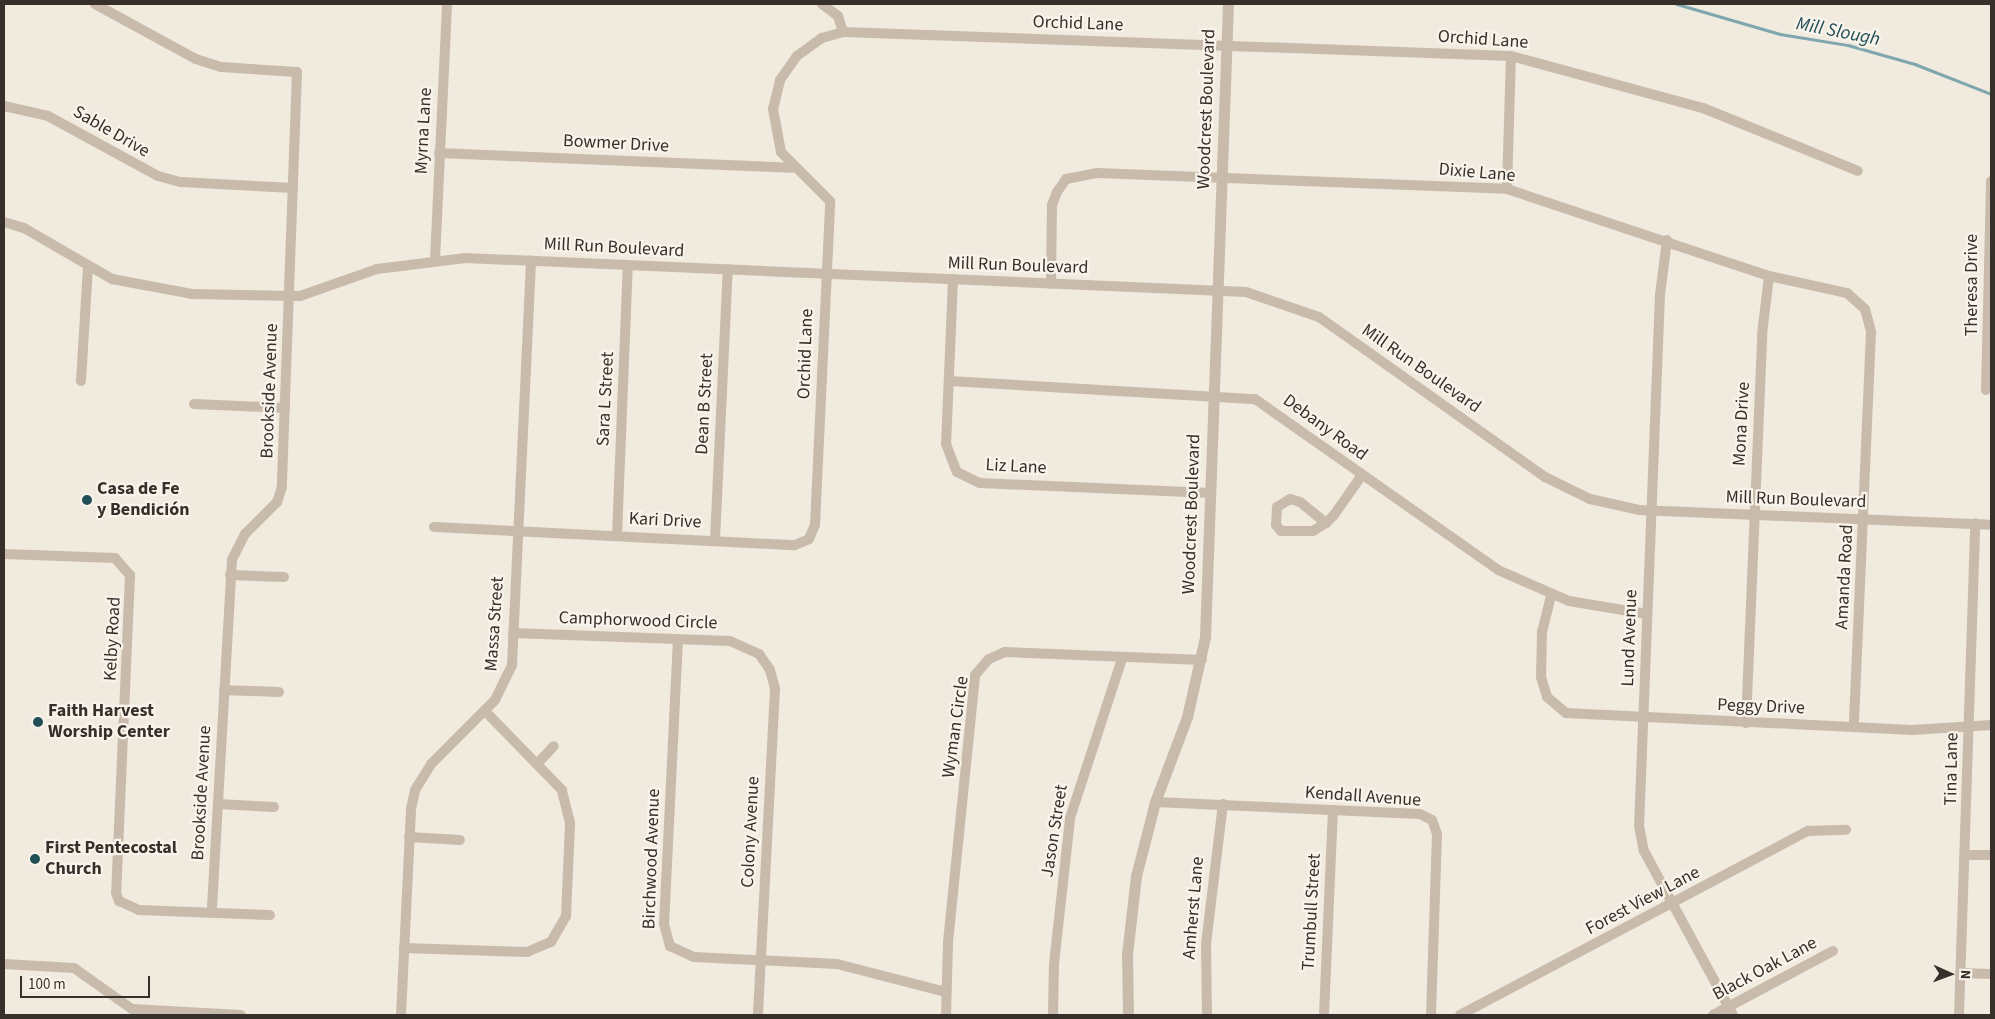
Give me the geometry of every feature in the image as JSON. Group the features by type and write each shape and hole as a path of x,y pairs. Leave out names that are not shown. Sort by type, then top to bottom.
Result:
{"street":[{"name":"Brookside Avenue","path":"95,4 196,60 221,67 297,72 282,487 268,514 245,534 230,574 212,912"},
{"name":"Myrna Lane","path":"435,260 447,4"},
{"path":"822,4 838,16 843,32"},
{"name":"Woodcrest Boulevard","path":"1128,1015 1130,914 1155,802 1187,717 1202,660 1211,492 1228,4"},
{"name":"Orchid Lane","path":"809,539 815,524 830,201 827,194 792,168 775,138 774,95 798,56 822,38 843,32 1511,56 1703,108 1858,171"},
{"path":"1507,189 1511,56"},
{"name":"Sable Drive","path":"4,106 48,116 158,176 181,182 293,188"},
{"name":"Bowmer Drive","path":"439,152 792,168"},
{"name":"Dixie Lane","path":"1050,284 1052,205 1066,179 1097,173 1507,189 1667,240 1769,276 1847,293 1865,309"},
{"name":"Theresa Drive","path":"1986,390 1991,181"},
{"name":"Mill Run Boulevard","path":"4,222 24,228 88,268 157,291 290,296 311,294 377,269 435,260 531,260 1218,290 1268,296 1319,316 1568,491 1613,506 1652,510 1991,525"},
{"name":"Lund Avenue","path":"1667,240 1660,295 1639,826 1644,850 1730,1011"},
{"name":"Massa Street","path":"401,1015 411,809 422,776 485,711 509,677 513,633 531,260"},
{"name":"Sara L Street","path":"617,535 628,265"},
{"path":"81,381 88,268"},
{"name":"Dean B Street","path":"715,540 728,269"},
{"name":"Mona Drive","path":"1746,723 1754,514 1769,276"},
{"name":"Liz Lane","path":"953,279 946,444 950,460 965,479 1211,492"},
{"name":"Amanda Road","path":"1854,727 1871,332 1865,309"},
{"name":"Debany Road","path":"949,381 1214,394 1255,399 1498,570 1551,596 1647,614"},
{"path":"194,404 285,408"},
{"path":"1326,523 1300,502 1290,499 1277,508 1276,525 1281,531 1304,533 1326,523 1362,475"},
{"name":"Tina Lane","path":"1959,1015 1966,855 1975,523"},
{"name":"Kari Drive","path":"434,527 795,545 809,539"},
{"name":"Kelby Road","path":"4,554 115,558 125,565 132,586 116,893 127,909 212,912"},
{"path":"230,574 284,577"},
{"name":"Peggy Drive","path":"1551,596 1542,631 1540,677 1554,706 1577,716 1854,727 1991,726"},
{"name":"Camphorwood Circle","path":"513,633 730,641 759,654"},
{"name":"Birchwood Avenue","path":"678,639 666,939 679,953 694,957 837,964 946,992"},
{"name":"Wyman Circle","path":"946,1015 946,992 975,675 988,659 1005,652 1202,660"},
{"name":"Colony Avenue","path":"758,1015 775,689 759,654"},
{"name":"Jason Street","path":"1053,1015 1054,964 1070,818 1122,658"},
{"path":"224,690 278,692"},
{"path":"404,948 527,952 540,948 560,931 566,916 568,806 562,790 538,763 485,711"},
{"path":"538,763 554,746"},
{"name":"Kendall Avenue","path":"1155,802 1420,814 1432,820 1437,834 1431,1015"},
{"path":"218,804 274,807"},
{"name":"Amherst Lane","path":"1207,1015 1206,944 1222,804"},
{"name":"Trumbull Street","path":"1324,1015 1333,810"},
{"name":"Forest View Lane","path":"1460,1015 1808,831 1846,830"},
{"path":"409,837 460,840"},
{"path":"1966,855 1991,855"},
{"path":"212,912 270,915"},
{"name":"Black Oak Lane","path":"1713,1015 1730,1011 1833,951"},
{"path":"4,964 74,968 132,1009 241,1015"},
{"path":"1961,973 1991,974"}],"waterway":[{"name":"Mill Slough","path":"1677,4 1780,34 1848,45 1915,64 1991,94"}],"place":[{"name":"Casa de Fe y Bendición","path":"87,500"},
{"name":"Faith Harvest Worship Center","path":"38,722"},
{"name":"First Pentecostal Church","path":"35,859"}]}
